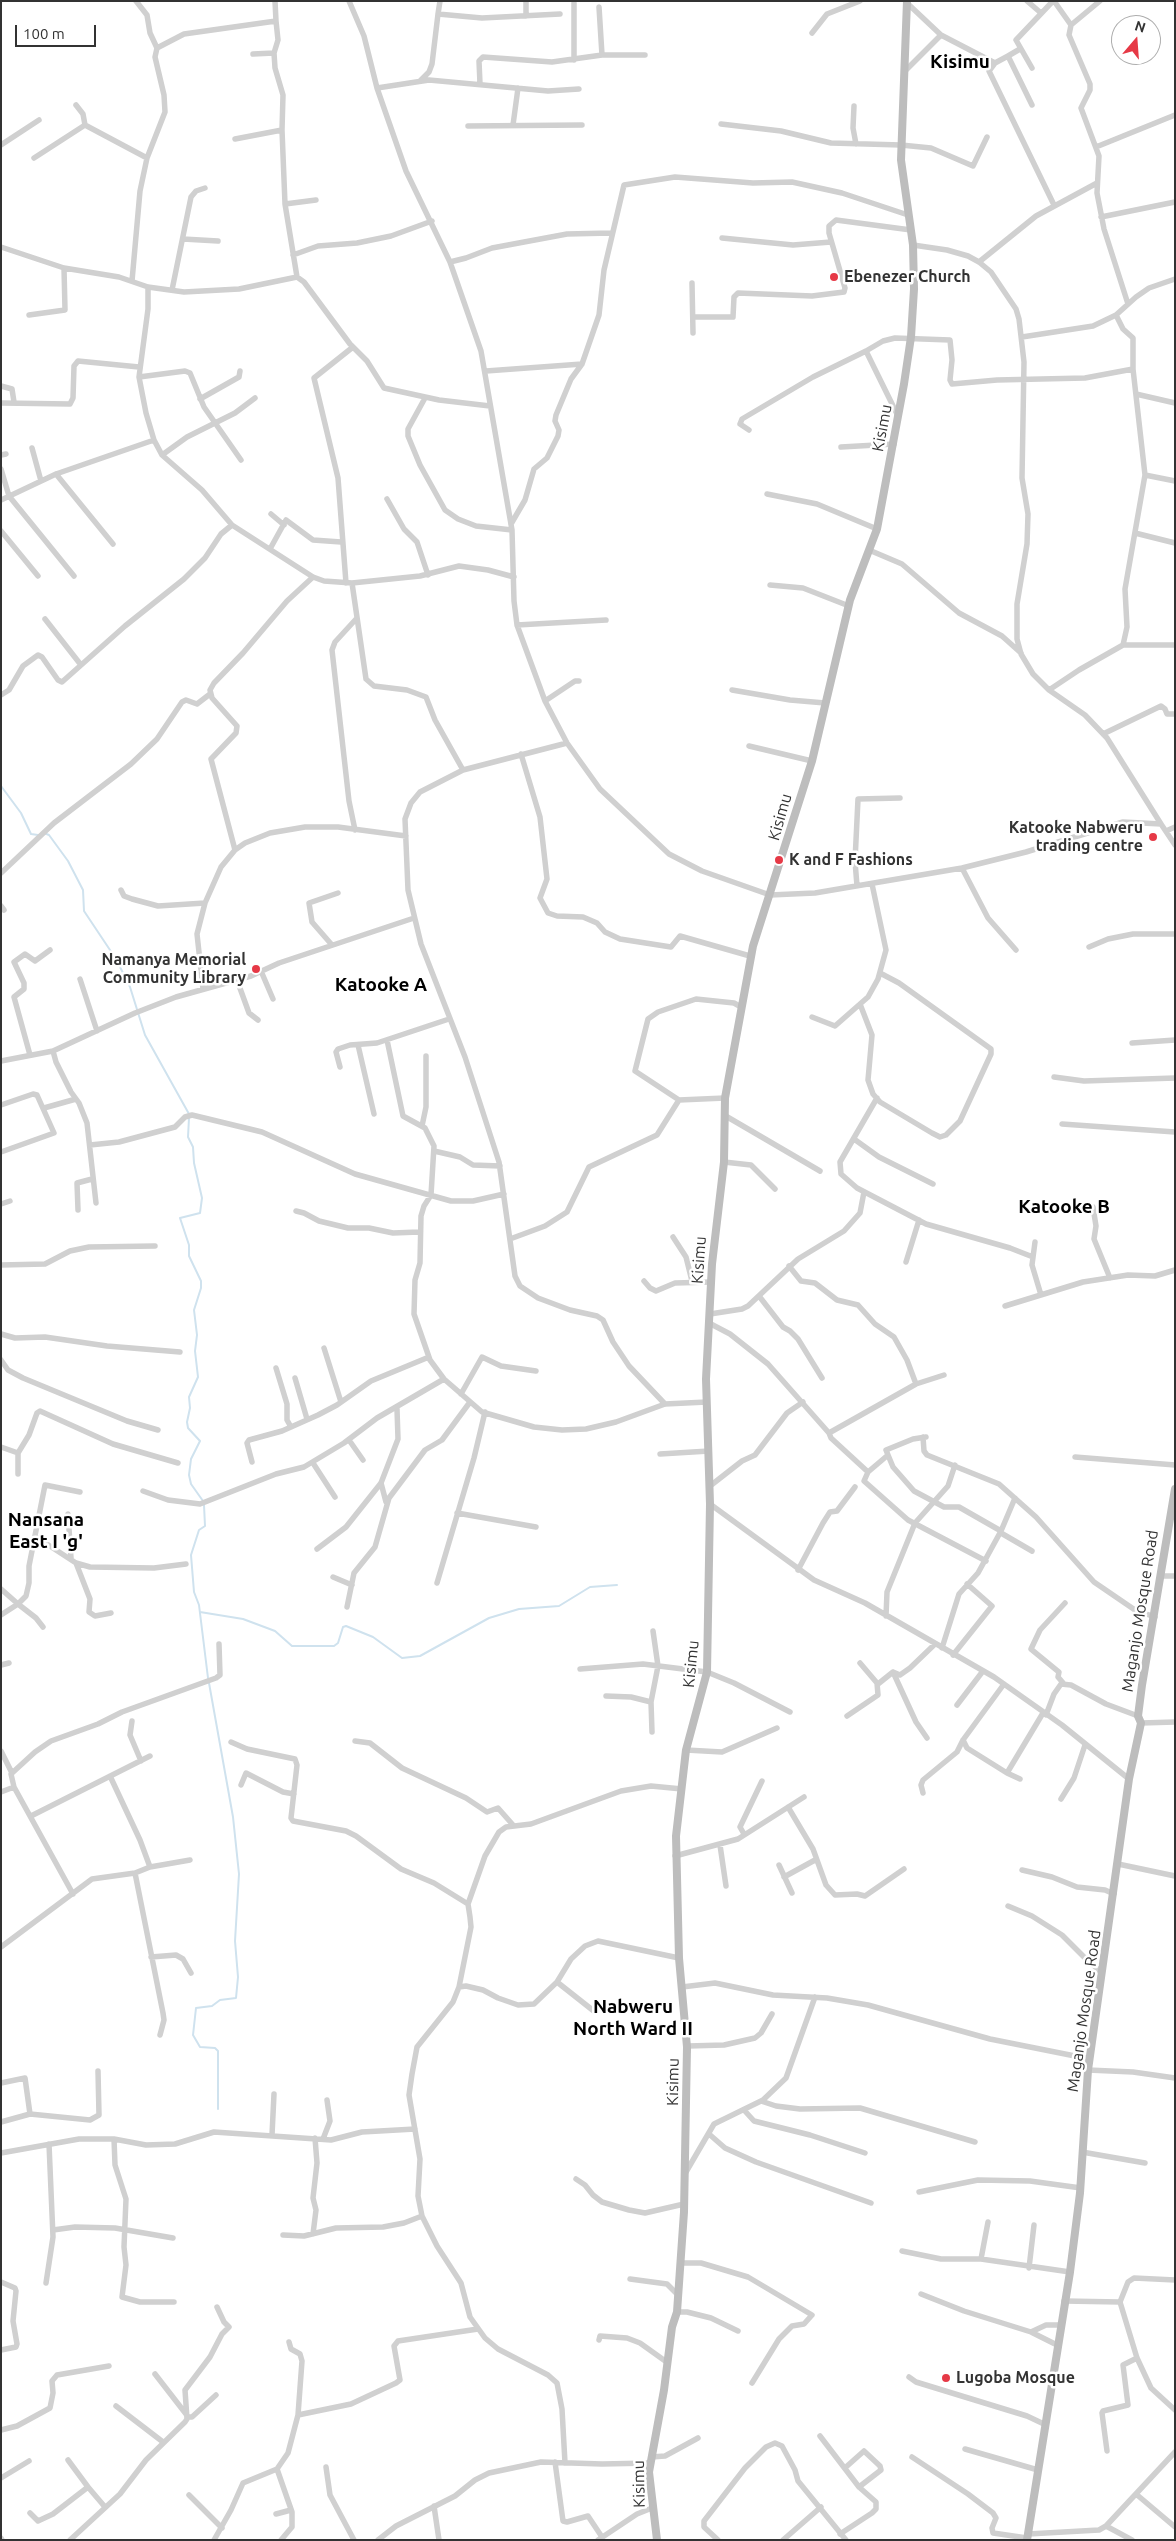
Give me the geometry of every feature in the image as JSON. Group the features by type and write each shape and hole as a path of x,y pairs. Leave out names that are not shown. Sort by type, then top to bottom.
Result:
{"street":[{"path":"132,280 140,191 147,158 162,122 165,103 155,57 157,48 150,32 147,15 136,1"},
{"path":"275,1 278,40 274,53 274,68 284,102 282,130 285,204 297,277 304,282 353,347 367,361 384,388 425,398 490,406"},
{"path":"349,1 364,36 377,88 406,171 432,221 450,262 481,351 512,527 514,601 517,625 546,700 566,743 600,790 669,854 715,876 770,896 814,893 962,868 1026,852 1110,824 1136,822 1161,824"},
{"path":"420,81 429,72 432,64 440,1"},
{"path":"526,1 526,16"},
{"path":"812,33 827,14 860,1"},
{"path":"1027,1 1042,13"},
{"path":"1032,68 1016,40 1054,1 1070,25 1069,40 1090,84 1090,90 1081,108 1096,147 1100,166 1097,183 1101,217 1128,304"},
{"path":"1070,25 1100,1"},
{"path":"907,2 941,35 995,63"},
{"name":"Kisimu","path":"657,2540 649,2481 672,2327 677,2312 684,2204 687,2053 679,1958 675,1856 686,1750 707,1672 710,1486 706,1402 711,1282 724,1162 725,1098 750,956 812,761 849,606 878,529 894,444 911,337 913,245 901,160 907,2"},
{"path":"574,3 574,60"},
{"path":"599,7 602,55"},
{"path":"438,14 482,18 560,14"},
{"path":"157,48 184,34 276,21"},
{"path":"905,71 941,35"},
{"path":"1020,49 995,63 989,71 1054,204"},
{"path":"254,54 274,53"},
{"path":"480,84 479,61 483,57 521,61 574,60 602,55 645,55"},
{"path":"1008,56 1032,105"},
{"path":"377,88 420,81 480,84 548,91 579,89"},
{"path":"513,125 518,88"},
{"path":"76,106 83,114 86,125 147,158"},
{"path":"854,106 852,128 856,144"},
{"path":"1096,147 1175,115"},
{"path":"1,145 39,120"},
{"path":"721,124 781,130 824,142 901,144 940,150 973,166 988,137"},
{"path":"34,158 86,125"},
{"path":"468,126 582,125"},
{"path":"235,139 282,130"},
{"path":"512,527 525,500 534,469 551,451 559,433 555,421 556,415 571,380 582,364 600,315 611,233 624,185 675,177 805,184 842,192 908,215"},
{"path":"979,262 1019,228 1054,204 1097,183"},
{"path":"172,290 192,197 196,191 205,188"},
{"path":"285,204 316,200"},
{"path":"1101,217 1175,202"},
{"path":"694,317 733,317 734,296 738,293 812,296 844,292 845,288 831,242 829,226 836,220 911,230"},
{"path":"292,255 318,246 373,240 432,221"},
{"path":"450,262 492,248 567,234 611,233"},
{"path":"722,238 793,246 831,242"},
{"path":"183,239 218,241"},
{"path":"913,245 947,250 968,256 979,262 991,272 1011,298 1020,319 1024,379 1022,478 1028,514 1026,544 1017,604 1016,632 1021,654"},
{"path":"1,247 64,268 132,280 148,287 195,293 239,289 297,277"},
{"path":"29,316 65,310 64,268"},
{"path":"1022,337 1080,329 1116,316 1149,288 1175,279"},
{"path":"692,282 693,333"},
{"path":"148,287 148,309 139,377 146,413 154,440 162,455 202,490 232,525 313,577 349,583 428,575 459,566 488,570 514,577"},
{"path":"1116,316 1123,329 1133,338 1133,369 1145,475 1125,589 1127,627 1123,645"},
{"path":"749,430 740,424 742,420 813,377 866,351 882,340 911,337 950,340 951,384 1024,379 1086,378 1133,369"},
{"path":"353,347 314,378 338,478 341,542 357,618 366,679 374,686 406,690 426,697 435,720 463,770"},
{"path":"866,351 898,418"},
{"path":"1,403 66,404 72,402 74,366 78,361 139,367"},
{"path":"486,371 582,364"},
{"path":"139,377 188,372 192,375 200,399 215,425 242,460"},
{"path":"200,399 238,378 240,372"},
{"path":"1,386 12,389 14,402"},
{"path":"1136,394 1175,403"},
{"path":"162,455 188,437 215,425 255,398"},
{"path":"425,398 408,429 408,436 420,465 445,510 458,519 476,526 512,527"},
{"path":"1,500 56,474 154,440"},
{"path":"841,448 894,444"},
{"path":"32,448 41,480"},
{"path":"1,469 9,496 74,576"},
{"path":"56,474 113,544"},
{"path":"1145,475 1175,481"},
{"path":"767,494 817,504 878,529"},
{"path":"387,499 404,529 417,542 428,575"},
{"path":"272,514 284,525"},
{"path":"270,550 288,520 307,536 319,542 341,542"},
{"path":"1,695 9,690 23,666 38,655 42,657 60,682 197,567 217,538 232,525"},
{"path":"1,531 38,576"},
{"path":"1135,533 1175,543"},
{"path":"869,550 902,564 959,613 1002,636 1021,654 1033,674 1050,690 1085,715 1103,734 1175,845"},
{"path":"1,873 157,739 182,702 186,700 197,704 210,694 214,683 243,653 287,601 313,577"},
{"path":"770,585 803,588 849,606"},
{"path":"355,830 332,650 336,642 357,618"},
{"path":"45,619 81,665"},
{"path":"517,625 606,620"},
{"path":"1050,690 1095,660 1123,645 1175,645"},
{"path":"546,700 574,680 579,681"},
{"path":"732,690 790,700 825,703"},
{"path":"210,694 237,726 236,733 211,759 234,850"},
{"path":"1103,734 1161,706 1167,714 1175,714"},
{"path":"566,743 463,770 420,792 411,803 406,819 408,890 414,918 449,1019 475,1085 500,1166 513,1269 520,1286 530,1294 556,1306 597,1316 603,1320 613,1342 629,1366 665,1404"},
{"path":"749,746 812,761"},
{"path":"521,754 540,817 547,879 540,898 548,913 557,916 583,917 597,923 605,932 620,939 671,947 680,936 750,956"},
{"path":"857,886 855,861 858,799 900,798"},
{"path":"202,989 197,934 205,903 221,867 234,850 253,839 286,829 338,827 406,836"},
{"path":"1166,832 1175,827"},
{"path":"962,868 988,918 1016,950"},
{"path":"812,1017 835,1026 868,997 880,973 886,950 872,884"},
{"path":"120,890 124,896 158,906 205,903"},
{"path":"332,945 312,922 309,903 338,893"},
{"path":"1,1060 54,1051 138,1011 202,989 237,980 332,945 414,918"},
{"path":"1089,947 1108,939 1133,934 1175,934"},
{"path":"30,1055 14,997 24,988 24,983 14,962 25,954 35,961 50,950"},
{"path":"261,971 273,998"},
{"path":"860,1004 872,1035 868,1080 877,1098 932,1133 944,1136 960,1121 991,1051 990,1047 973,1037 899,983 880,973"},
{"path":"80,979 97,1031"},
{"path":"237,980 249,1013 258,1020"},
{"path":"725,1098 679,1100 635,1071 648,1019 658,1012 696,999 734,1003 741,1007"},
{"path":"340,1067 337,1050 386,1040 449,1019"},
{"path":"386,1040 403,1116 422,1126 430,1134 434,1151 431,1195 422,1211 420,1266 415,1280 414,1314 428,1357 444,1379 470,1402 485,1412 534,1427 578,1430 634,1417 665,1404 706,1402"},
{"path":"1132,1043 1175,1040"},
{"path":"358,1045 374,1114"},
{"path":"54,1051 56,1062 86,1119 96,1202"},
{"path":"422,1126 426,1107 426,1056"},
{"path":"1054,1076 1084,1081 1175,1078"},
{"path":"1,1105 36,1094 39,1096 54,1133 1,1152"},
{"path":"877,1098 840,1162 839,1169 842,1174 864,1192 919,1220 1013,1249 1032,1257"},
{"path":"44,1108 76,1099"},
{"path":"510,1239 545,1226 567,1212 589,1167 657,1135 679,1100"},
{"path":"90,1145 119,1142 175,1127 185,1116 192,1115 262,1132 355,1174 431,1195 461,1202 504,1194"},
{"path":"724,1115 820,1171"},
{"path":"1062,1124 1175,1132"},
{"path":"854,1139 879,1157 933,1184"},
{"path":"434,1151 460,1157 473,1165 500,1166"},
{"path":"724,1162 751,1165 775,1189"},
{"path":"78,1210 77,1183 92,1179"},
{"path":"709,1318 742,1309 759,1296 789,1266 810,1250 844,1231 856,1219 864,1192"},
{"path":"1,1204 10,1201"},
{"path":"1094,1206 1096,1226 1094,1239 1110,1278"},
{"path":"296,1211 304,1213 319,1222 342,1227 369,1228 393,1233 420,1232"},
{"path":"906,1262 919,1220"},
{"path":"673,1237 686,1257 692,1281"},
{"path":"1035,1242 1032,1257 1033,1272 1041,1295"},
{"path":"1,1266 45,1264 70,1251 89,1247 156,1246"},
{"path":"789,1266 801,1281 815,1282 836,1300 858,1305 875,1324 894,1337 907,1360 916,1384"},
{"path":"1005,1306 1082,1282 1128,1275 1155,1276 1175,1270"},
{"path":"644,1281 650,1288 656,1291 675,1283 692,1281 711,1282"},
{"path":"759,1296 783,1327 798,1339 822,1378"},
{"path":"709,1318 753,1351 803,1402 831,1438 868,1472"},
{"path":"1,1334 15,1338 46,1337 107,1346 180,1352"},
{"path":"324,1348 341,1402"},
{"path":"252,1462 247,1441 291,1427 341,1402 371,1381 428,1357"},
{"path":"461,1394 482,1357 501,1366 536,1371"},
{"path":"1,1360 8,1370 23,1378 127,1421 158,1430"},
{"path":"276,1368 287,1404 287,1420 291,1427"},
{"path":"829,1433 916,1384 944,1375"},
{"path":"294,1378 307,1419"},
{"path":"143,1491 168,1500 203,1503 276,1474 313,1463 349,1440 377,1418 397,1409 444,1379"},
{"path":"347,1607 354,1573 379,1538 389,1498 425,1450 442,1440 470,1402"},
{"path":"710,1486 742,1461 755,1455 787,1413 803,1402"},
{"path":"317,1549 346,1526 381,1482 398,1439 397,1409"},
{"path":"18,1474 18,1452 29,1435 37,1413 40,1411 113,1444 178,1463"},
{"path":"437,1583 485,1412"},
{"path":"1032,1551 959,1507 944,1507 910,1487 894,1467 886,1450 924,1437 924,1451 928,1455 995,1482 1036,1517 1067,1555 1094,1582 1135,1610 1155,1617"},
{"path":"349,1440 363,1460"},
{"path":"1,1447 18,1452"},
{"path":"660,1454 709,1451"},
{"path":"888,1456 868,1472 863,1479 864,1483 908,1520 986,1561"},
{"path":"1075,1457 1175,1465"},
{"path":"313,1463 335,1497"},
{"path":"886,1616 887,1592 915,1523 948,1486 955,1465"},
{"path":"381,1482 387,1507"},
{"path":"1,1615 18,1604 26,1596 28,1566 36,1537 38,1512 45,1485 80,1492"},
{"path":"798,1570 822,1523 830,1512 837,1511 855,1487"},
{"name":"Maganjo Mosque Road","path":"1028,2537 1070,2272 1081,2188 1088,2070 1140,1719 1142,1685 1172,1517 1175,1488"},
{"path":"942,1648 958,1596 986,1561 1015,1498"},
{"path":"710,1504 814,1580 865,1603 1004,1684 1062,1725 1130,1779"},
{"path":"457,1513 536,1527"},
{"path":"68,1514 73,1561 90,1599 89,1612 95,1616 111,1613"},
{"path":"36,1537 73,1561 90,1567 154,1568 186,1564"},
{"path":"1161,1576 1175,1576"},
{"path":"333,1577 352,1585"},
{"path":"953,1655 992,1606 967,1584"},
{"path":"1,1589 36,1618 43,1627"},
{"path":"1064,1684 1058,1677 1059,1672 1031,1648 1040,1630 1065,1603"},
{"path":"652,1631 658,1666 650,1702 652,1732"},
{"path":"73,1894 14,1787 10,1776 35,1752 51,1741 220,1675 219,1644"},
{"path":"893,1672 900,1675 935,1644"},
{"path":"847,1716 878,1695 878,1684 860,1663"},
{"path":"1,1665 9,1664"},
{"path":"580,1668 618,1665 658,1666 707,1672 734,1683 790,1712"},
{"path":"957,1706 983,1671"},
{"path":"878,1684 893,1672"},
{"path":"893,1672 916,1722 927,1738"},
{"path":"923,1793 920,1785 923,1780 957,1752 963,1740 1004,1684"},
{"path":"1007,1773 1045,1714 1061,1684 1071,1685 1106,1704 1140,1719 1175,1722"},
{"path":"606,1696 631,1697 650,1702"},
{"path":"132,1721 130,1735 141,1761"},
{"path":"686,1750 722,1752 777,1728"},
{"path":"963,1740 967,1748 1020,1779"},
{"path":"355,1741 370,1743 402,1768 466,1798 487,1812 498,1808 513,1825"},
{"path":"231,1742 247,1749 296,1759 291,1818 293,1821 346,1831 401,1869 434,1883 468,1904"},
{"path":"1061,1799 1074,1778 1085,1745"},
{"path":"1,1750 12,1773"},
{"path":"31,1816 150,1756"},
{"path":"241,1785 246,1773 283,1792 294,1794"},
{"path":"110,1776 140,1840 150,1867"},
{"path":"744,1834 740,1827 762,1781"},
{"path":"565,2463 562,2409 557,2383 548,2375 498,2349 478,2329 470,2317 460,2283 437,2246 422,2216 418,2196 420,2159 409,2095 417,2048 453,2002 459,1987 471,1927 468,1904 485,1856 499,1832 513,1825 531,1824 621,1791 651,1786 682,1789"},
{"path":"1,1792 14,1787"},
{"path":"675,1856 720,1845 744,1834 804,1797"},
{"path":"788,1807 813,1850 815,1860 826,1885 832,1893 842,1896 857,1894 865,1896 904,1869"},
{"path":"720,1845 726,1886"},
{"path":"1,1947 92,1879 135,1873 150,1867 190,1860"},
{"path":"784,1877 815,1860"},
{"path":"1118,1864 1175,1876"},
{"path":"779,1865 792,1893"},
{"path":"1022,1870 1052,1877 1077,1887 1105,1890 1114,1894"},
{"path":"135,1873 163,2013 164,2020 160,2035"},
{"path":"1008,1906 1032,1916 1062,1935 1102,1972"},
{"path":"459,1987 466,1986 483,1990 518,2005 534,2004 557,1982 571,1959 585,1946 598,1941 679,1958"},
{"path":"151,1957 176,1955 183,1959 191,1973"},
{"path":"557,1982 595,2012"},
{"path":"682,1987 715,1983 773,1995 815,1997 868,2005 990,2038 1085,2058"},
{"path":"684,2179 686,2171 714,2124 761,2101 786,2078 815,1997"},
{"path":"687,2053 688,2046 724,2045 755,2038 762,2033 772,2014"},
{"path":"1088,2070 1132,2072 1175,2078"},
{"path":"1,2122 30,2114 90,2120 99,2115 98,2072"},
{"path":"1,2083 25,2078 30,2114"},
{"path":"272,2135 274,2094"},
{"path":"323,2139 330,2121 327,2100"},
{"path":"761,2101 776,2106 800,2109 860,2108 975,2142"},
{"path":"744,2110 754,2121 810,2135 865,2153"},
{"path":"1,2153 79,2139 114,2139 158,2145 182,2143 200,2135 214,2132 323,2139 340,2138 362,2132 415,2128"},
{"path":"709,2134 725,2148 756,2162 871,2203"},
{"path":"313,2234 316,2210 313,2198 317,2163 315,2138"},
{"path":"114,2139 115,2165 126,2199 124,2247 126,2272 122,2297 140,2302 174,2302"},
{"path":"46,2283 53,2230 49,2144"},
{"path":"1082,2152 1146,2163"},
{"path":"576,2179 602,2202 629,2210 645,2213 684,2204"},
{"path":"919,2192 978,2180 1030,2181 1081,2188"},
{"path":"283,2235 313,2234 336,2228 383,2227 404,2223 422,2216"},
{"path":"981,2259 988,2222"},
{"path":"1029,2268 1034,2225"},
{"path":"53,2230 105,2228 173,2238"},
{"path":"902,2251 941,2259 981,2259 1029,2268 1070,2272"},
{"path":"680,2263 701,2263 748,2276 812,2315 804,2324 792,2326 779,2339 752,2383"},
{"path":"1175,2280 1134,2278 1128,2282 1120,2302 1137,2358 1151,2388 1175,2410"},
{"path":"630,2279 667,2284 678,2295"},
{"path":"1,2282 15,2288 16,2291 13,2321 17,2344 16,2347 1,2350"},
{"path":"922,2294 964,2311 1031,2332 1058,2345"},
{"path":"1064,2301 1120,2302"},
{"path":"70,2540 120,2494 146,2460 185,2422 187,2416 185,2390 210,2357 222,2334 229,2327 224,2322 217,2307"},
{"path":"677,2312 687,2312 711,2318 738,2331"},
{"path":"1031,2332 1046,2325 1061,2325"},
{"path":"298,2415 351,2404 378,2393 400,2380 394,2346 398,2341 478,2329"},
{"path":"599,2340 600,2336 627,2338 640,2343 668,2363"},
{"path":"214,2540 222,2528 243,2483 277,2469 288,2453 298,2415 302,2361 300,2354 292,2349 289,2342"},
{"path":"1107,2451 1102,2413 1103,2411 1128,2405 1123,2365 1137,2358"},
{"path":"1,2430 17,2426 50,2408 53,2392 52,2381 56,2375 109,2366"},
{"path":"155,2374 187,2416 192,2417 216,2394"},
{"path":"909,2377 916,2382 1027,2416 1046,2425"},
{"path":"116,2406 163,2442"},
{"path":"820,2436 834,2456 846,2467 859,2487 876,2502 876,2509 840,2534"},
{"path":"378,2540 396,2526 489,2473 517,2469 541,2462 651,2460 666,2456 698,2438"},
{"path":"718,2540 704,2527 704,2521 745,2468 766,2447 775,2443 782,2446 795,2470 798,2481 846,2540"},
{"path":"966,2448 1038,2470"},
{"path":"846,2467 864,2451 880,2466 881,2470 859,2487"},
{"path":"912,2457 993,2513 996,2518 992,2528 993,2534 1028,2537 1099,2530 1106,2526 1175,2452"},
{"path":"68,2460 105,2507"},
{"path":"1,2478 29,2461"},
{"path":"555,2462 563,2521 567,2522 590,2517 600,2538 637,2514 652,2508"},
{"path":"326,2467 330,2495 354,2540"},
{"path":"277,2469 291,2510 292,2527 281,2540"},
{"path":"30,2513 38,2521 53,2514 88,2487"},
{"path":"1136,2494 1175,2527"},
{"path":"189,2495 222,2528"},
{"path":"434,2506 439,2540"},
{"path":"783,2540 820,2507"},
{"path":"276,2514 291,2510"},
{"path":"1106,2526 1132,2540"}],"waterway":[{"path":"1,786 21,813 31,834 38,835"},
{"path":"44,833 49,835 68,861 83,890 84,911 116,959 130,987 145,1035 189,1114"},
{"path":"189,1118 188,1137 193,1147 194,1163 202,1198 200,1213 180,1218 189,1245 189,1256 201,1281 201,1288 194,1310 197,1335 195,1351 198,1377 189,1397 190,1408 187,1422 188,1428 200,1441 191,1459 189,1475 191,1484 203,1501"},
{"path":"204,1505 205,1526 199,1530 191,1555 194,1592 199,1605 208,1678"},
{"path":"200,1612 243,1619 275,1631 292,1646 334,1646 338,1643 343,1627 346,1626 373,1637 402,1658 420,1656 489,1618 519,1609 559,1606 590,1587 617,1585"},
{"path":"209,1683 233,1817 239,1874 235,1941 238,1977 236,1998 220,2000 212,2006 196,2008 193,2035 200,2047 215,2048 218,2051 218,2109"}],"place":[{"name":"Ebenezer Church","path":"834,277"},
{"name":"Katooke Nabweru trading centre","path":"1153,837"},
{"name":"K and F Fashions","path":"779,860"},
{"name":"Namanya Memorial Community Library","path":"256,969"},
{"name":"Lugoba Mosque","path":"946,2378"}],"district":[{"name":"Kisimu","path":"960,62"},
{"name":"Katooke A","path":"381,985"},
{"name":"Katooke B","path":"1064,1207"},
{"name":"Nansana East I 'g'","path":"46,1531"},
{"name":"Nabweru North Ward II","path":"633,2018"}]}
